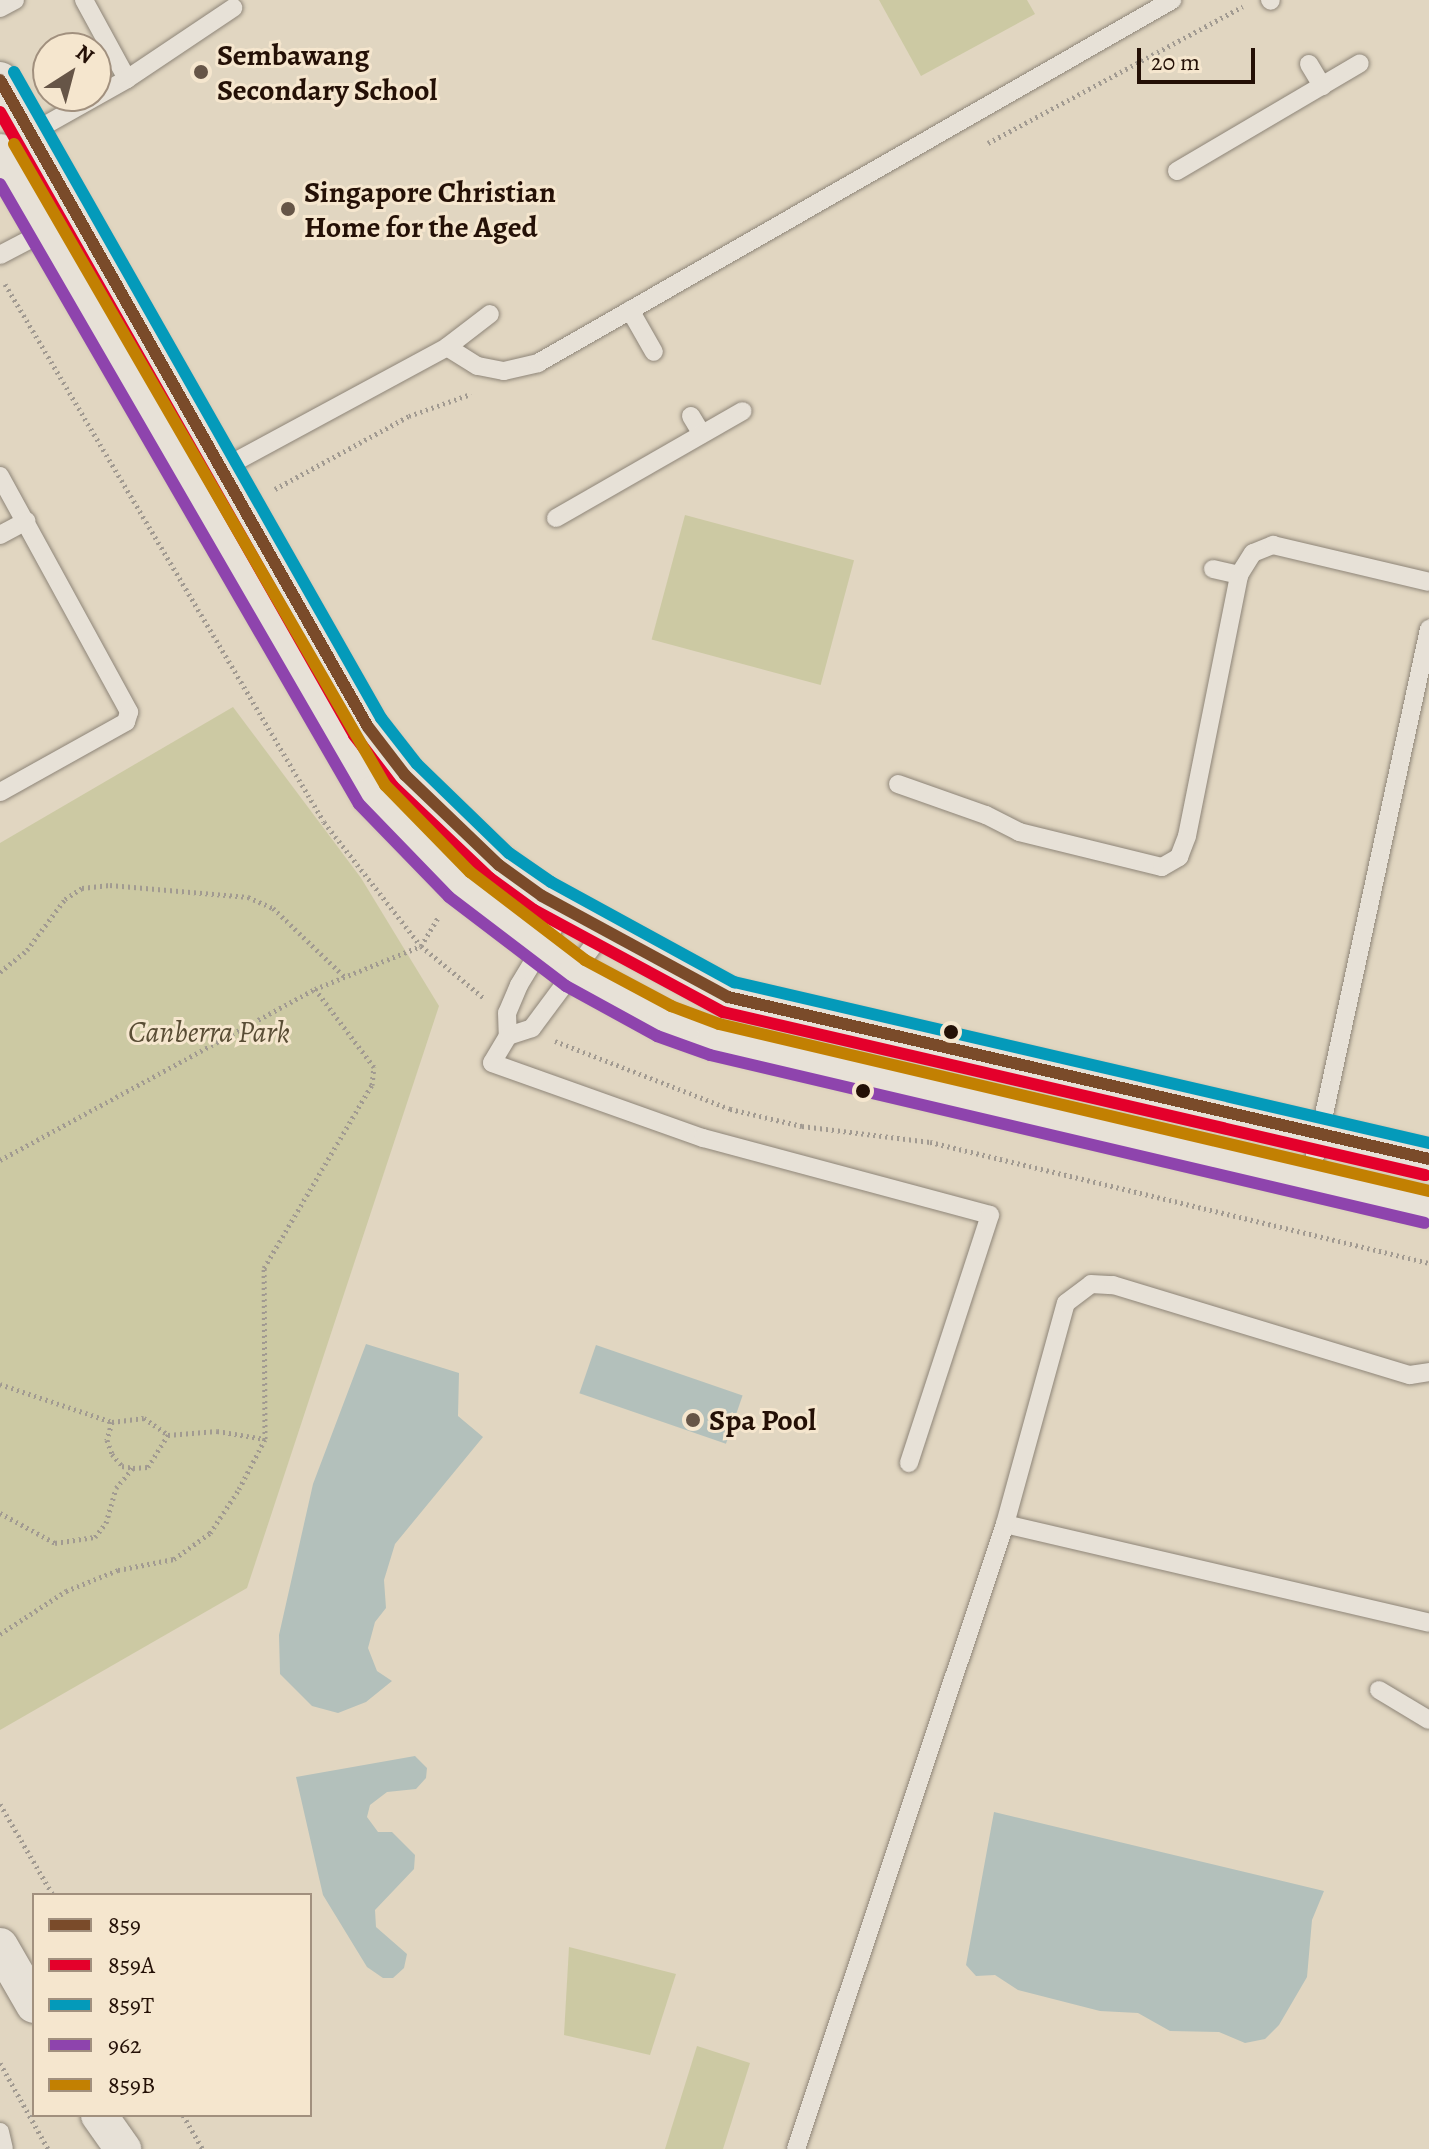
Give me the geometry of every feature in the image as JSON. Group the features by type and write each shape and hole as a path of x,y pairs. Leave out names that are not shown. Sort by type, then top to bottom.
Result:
{"street":[{"path":"0,80 15,143 46,231 368,727 405,775 499,865 565,909 728,997 1429,1159"},
{"path":"15,143 206,478 372,795 459,884 542,944 576,973 664,1021 714,1039 1429,1207"},
{"path":"0,1946 32,2002"},
{"path":"91,2117 99,2149"},
{"path":"100,2117 123,2149"}],"lane":[{"path":"0,8 15,0"},
{"path":"84,0 127,79"},
{"path":"447,347 478,366 517,370 630,310 1172,0"},
{"path":"15,143 127,79 233,8"},
{"path":"1177,171 1360,63"},
{"path":"1309,64 1322,86"},
{"path":"0,255 46,231"},
{"path":"630,310 654,352"},
{"path":"206,478 447,347 490,314"},
{"path":"556,518 743,411"},
{"path":"691,416 702,434"},
{"path":"0,476 129,712 126,722 0,792"},
{"path":"0,535 26,521"},
{"path":"898,784 986,815 1019,832 1162,867 1179,857 1239,575 1253,553 1273,545 1429,582"},
{"path":"1213,569 1239,575"},
{"path":"1310,1179 1429,629"},
{"path":"565,909 542,944 507,1013 508,1036 492,1063 703,1138 990,1215 909,1463"},
{"path":"508,1036 532,1028 576,973 604,931"},
{"path":"796,2149 1005,1524 1066,1303 1091,1284 1113,1285 1410,1375 1429,1372"},
{"path":"1005,1524 1429,1623"},
{"path":"1379,1690 1429,1720"},
{"path":"0,2132 4,2149"}],"path":[{"path":"0,1160 315,989 421,946 459,884"},
{"path":"0,972 27,950 65,899 82,888 110,885 248,897 273,908 345,977"},
{"path":"0,1634 66,1591 118,1570 174,1559 210,1533 265,1439 264,1268 372,1085 374,1067 315,989"},
{"path":"0,1384 112,1422 144,1418 168,1435 217,1431 265,1439"},
{"path":"112,1422 107,1440 112,1454 122,1466 148,1467 168,1435"},
{"path":"0,1513 55,1543 95,1537 116,1488 133,1468"},
{"path":"0,1804 52,1893"},
{"path":"0,2063 48,2149"},
{"path":"184,2117 203,2149"}],"green space":[{"path":"879,0 1027,0 1035,14 921,76"},
{"path":"685,515 854,560 821,685 652,640"},
{"name":"Canberra Park","path":"233,707 361,878 439,1006 247,1588 0,1730 0,843"},
{"path":"569,1947 676,1974 650,2055 564,2035"},
{"path":"697,2046 750,2063 723,2149 665,2149"}],"shaded area":[{"path":"366,1344 459,1373 458,1416 483,1437 395,1544 384,1580 386,1608 375,1622 368,1648 377,1671 392,1681 366,1702 338,1713 312,1706 280,1674 279,1635 313,1484"},
{"name":"Spa Pool","path":"596,1345 743,1395 726,1444 579,1393"},
{"path":"415,1756 427,1768 426,1778 416,1789 387,1792 370,1805 367,1817 378,1832 392,1832 415,1855 414,1869 375,1910 376,1927 407,1954 404,1968 393,1978 383,1978 367,1967 323,1895 296,1777"},
{"path":"994,1812 1324,1891 1312,1920 1307,1977 1279,2025 1265,2039 1245,2043 1219,2032 1170,2031 1138,2013 1100,2011 1018,1990 995,1975 976,1976 966,1965"}],"transit line":[{"name":"859T","path":"14,72 381,718 417,764 509,853 551,882 734,982 1429,1143"},
{"name":"859","path":"0,80 368,727 405,775 499,865 542,896 728,997 1429,1159"},
{"name":"859A","path":"0,112 354,735 393,786 490,878 534,910 723,1012 1425,1175"},
{"name":"859B","path":"14,144 385,785 470,872 585,960 671,1006 719,1024 1429,1191"},
{"name":"962","path":"0,184 359,804 449,897 566,986 657,1036 710,1055 1425,1223"}],"place":[{"name":"Sembawang Secondary School","path":"201,72"},
{"name":"Singapore Christian Home for the Aged","path":"288,209"},
{"name":"Spa Pool","path":"693,1420"}]}
